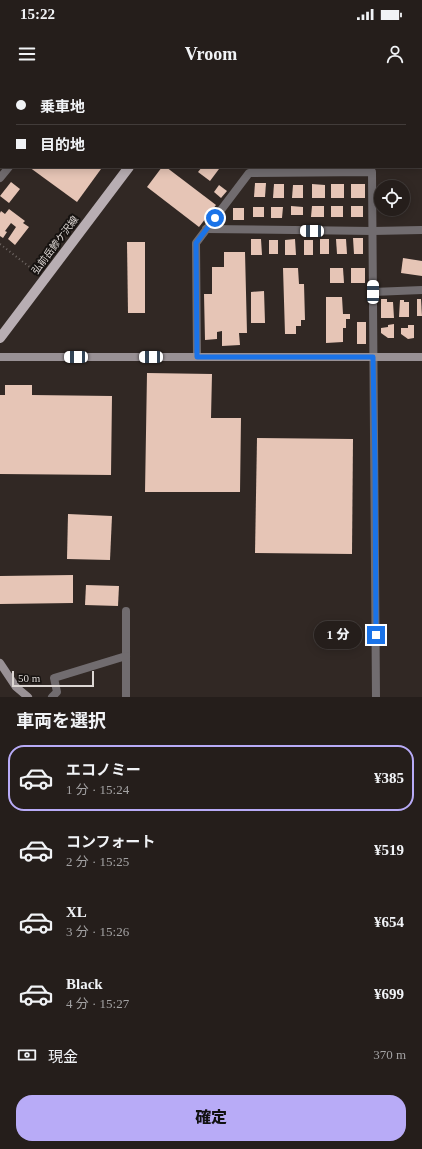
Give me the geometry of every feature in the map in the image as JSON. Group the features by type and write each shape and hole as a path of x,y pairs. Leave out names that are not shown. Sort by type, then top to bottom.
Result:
{"main road":[{"name":"弘前岳鰺ケ沢線","path":"0,338 128,168"}],"street":[{"path":"0,178 8,168"},
{"path":"197,357 196,243 249,173 309,170 372,172 376,697"},
{"path":"206,229 373,231 422,230"},
{"path":"373,292 422,290"},
{"path":"0,357 422,356"},
{"path":"126,611 126,697"},
{"path":"52,697 57,692 54,678 126,656"},
{"path":"0,663 16,687 28,697"}],"path":[{"path":"0,244 36,272"}],"building":[{"path":"30,168 101,169 77,202"},
{"path":"161,168 167,168 216,205 199,227 147,187"},
{"path":"201,168 219,169 210,181 198,172"},
{"path":"11,182 20,189 9,203 0,196"},
{"path":"255,183 266,183 265,197 254,197"},
{"path":"274,184 284,184 284,198 273,198"},
{"path":"312,184 325,185 325,198 312,198"},
{"path":"331,184 344,184 344,198 331,198"},
{"path":"351,184 365,184 365,198 351,198"},
{"path":"219,185 227,191 221,198 214,192"},
{"path":"293,185 303,185 303,198 292,198"},
{"path":"291,206 303,207 303,215 291,215"},
{"path":"312,206 324,206 324,217 311,217"},
{"path":"331,206 343,206 343,217 331,217"},
{"path":"351,206 363,206 363,217 351,217"},
{"path":"253,207 264,207 264,217 253,217"},
{"path":"271,207 283,207 282,218 271,218"},
{"path":"233,208 244,208 244,220 233,220"},
{"path":"9,209 25,221 23,223 29,227 15,245 8,239 16,227 11,223 5,231 7,232 3,238 0,236 0,213 1,211 5,214"},
{"path":"353,238 363,238 363,254 354,254"},
{"path":"251,239 261,239 262,255 251,255"},
{"path":"295,239 296,255 285,255 285,240"},
{"path":"320,239 329,239 329,254 320,254"},
{"path":"336,239 346,239 347,254 337,254"},
{"path":"269,240 278,240 278,254 269,254"},
{"path":"304,240 313,240 313,255 304,255"},
{"path":"127,242 145,242 145,313 128,313"},
{"path":"224,252 245,252 247,333 239,333 240,345 222,346 222,331 217,332 217,339 205,340 204,294 212,294 212,267 224,267"},
{"path":"403,258 422,261 422,276 401,273"},
{"path":"283,268 298,268 299,284 304,284 305,320 301,320 301,326 296,326 296,334 285,334"},
{"path":"330,268 343,268 344,283 330,283"},
{"path":"351,268 365,268 365,283 351,283"},
{"path":"264,291 265,323 251,323 251,292"},
{"path":"326,297 342,297 343,314 350,314 350,319 346,319 346,328 343,328 343,342 326,343"},
{"path":"381,299 387,299 387,302 393,302 394,318 381,318"},
{"path":"417,299 421,299 422,316 417,316"},
{"path":"400,300 409,302 409,317 399,317"},
{"path":"357,322 366,322 366,344 357,344"},
{"path":"394,324 394,338 388,338 381,333 381,328"},
{"path":"408,325 414,325 414,338 408,339 401,334 401,328 408,328"},
{"path":"147,373 212,374 211,418 241,418 240,492 145,492"},
{"path":"5,385 32,385 32,395 112,396 111,475 0,474 0,395 5,395"},
{"path":"257,438 353,439 352,554 255,553"},
{"path":"68,514 112,516 110,560 67,559"},
{"path":"73,575 73,603 0,604 0,576"},
{"path":"86,585 119,586 118,606 85,605"}],"route":[{"path":"215,218 196,243 197,357 373,357 376,635"}]}
